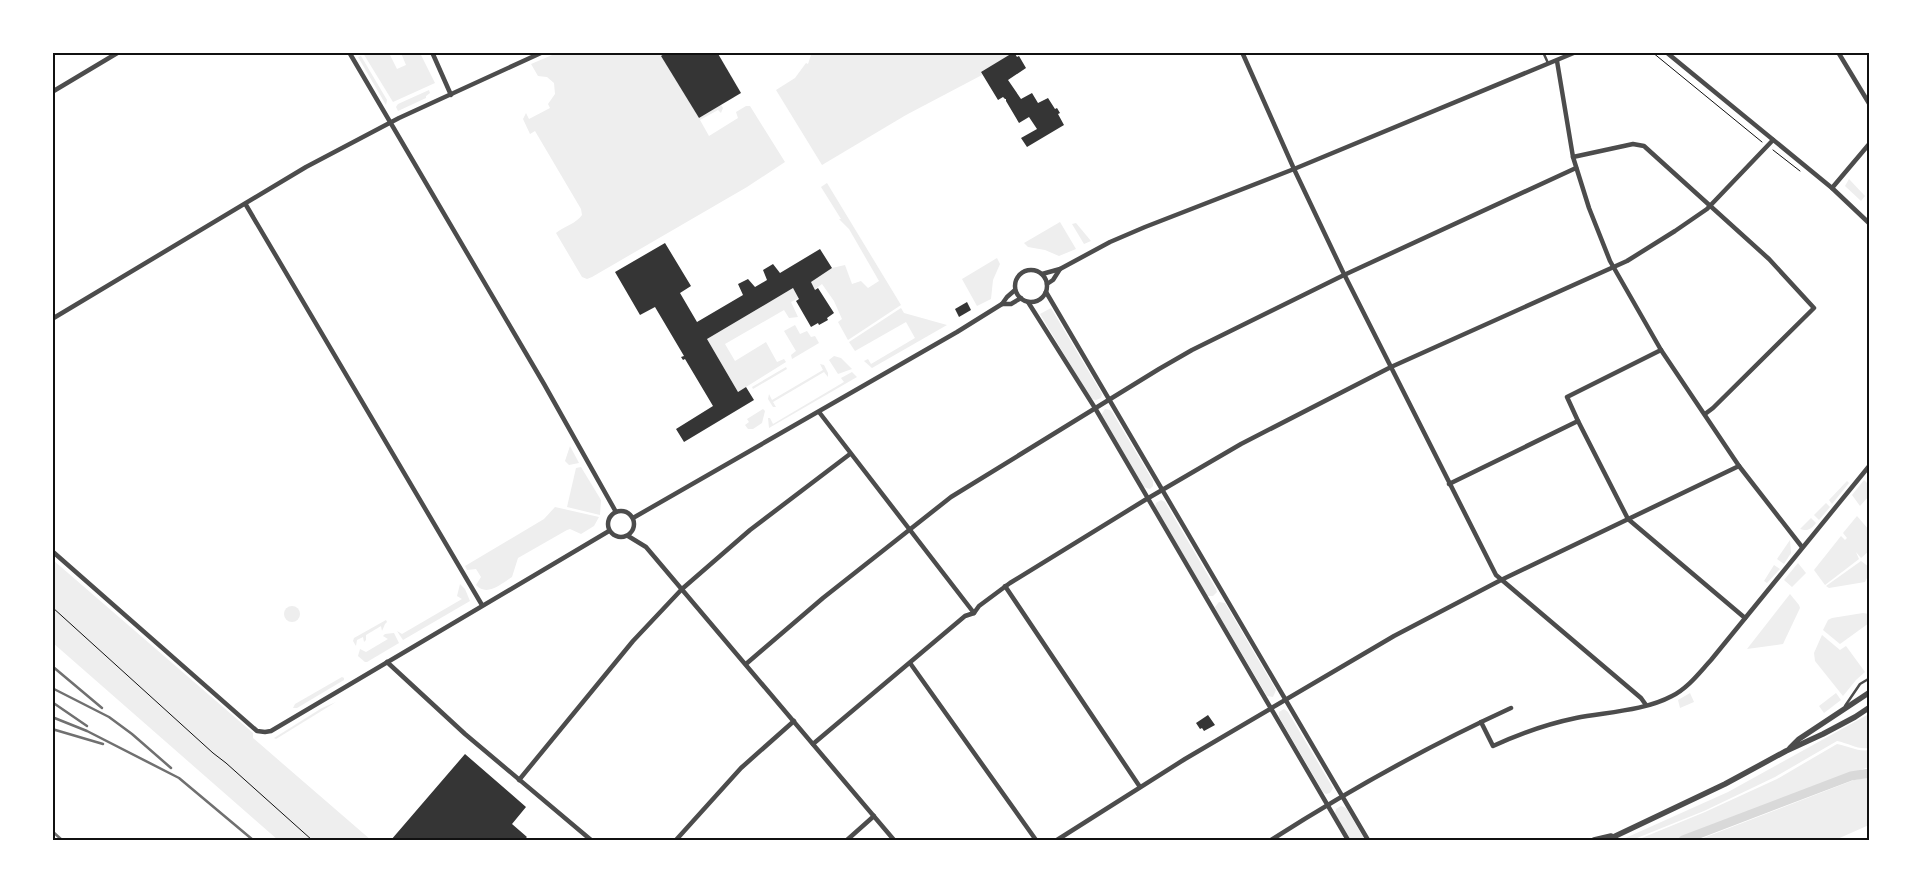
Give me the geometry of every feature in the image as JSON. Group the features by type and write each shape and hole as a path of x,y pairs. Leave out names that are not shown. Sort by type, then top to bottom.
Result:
{"street":[{"path":"52,92 119,52"},
{"path":"349,52 544,384 616,512"},
{"path":"432,52 451,95"},
{"path":"52,319 306,168 391,123 543,52"},
{"path":"1242,52 1344,275 1496,575 1646,705"},
{"path":"1042,274 1060,269 1093,251 1137,231 1294,169 1576,52"},
{"path":"1666,52 1832,188 1870,224"},
{"path":"1838,52 1870,104"},
{"path":"1557,61 1573,157 1589,208 1613,267 1661,350 1739,466 1802,547"},
{"path":"813,744 910,662 966,616 974,613 979,606 1005,586 1241,444 1391,367 1627,261 1675,232 1711,206 1773,140"},
{"path":"1832,188 1870,143"},
{"path":"1573,157 1639,144 1644,146 1769,260 1814,308 1705,414"},
{"path":"746,664 823,598 951,497 1052,433 1192,350 1344,275 1576,168"},
{"path":"246,204 482,606"},
{"path":"1028,302 1039,300 1046,292 1047,284 1042,274 1031,269 1021,272 1015,281 1015,290 1021,298 1028,302 1095,408 1348,840"},
{"path":"1047,284 1053,280 1060,269"},
{"path":"633,518 957,332 1002,304 1015,290"},
{"path":"1046,292 1161,491 1368,840"},
{"path":"1002,304 1010,304 1021,298"},
{"path":"1661,350 1567,397 1628,519 1745,618"},
{"path":"818,412 974,613"},
{"path":"1449,484 1578,421"},
{"path":"519,780 633,641 682,589 750,530 850,454"},
{"path":"1480,722 1493,746 1524,733 1574,718 1646,705 1673,696 1693,681 1870,465"},
{"path":"1057,840 1140,787 1394,636 1501,580 1739,466"},
{"path":"628,536 634,528 633,518 625,512 616,512 608,520 609,531 616,537 628,536 646,547 894,840"},
{"path":"52,551 257,731 265,732 271,731 609,531"},
{"path":"1005,586 1140,787"},
{"path":"387,662 465,734 591,840"},
{"path":"910,662 1036,840"},
{"path":"1786,751 1799,739 1870,692"},
{"path":"1271,840 1327,804 1425,749 1511,708"},
{"path":"1607,840 1706,794 1786,751 1823,734 1869,708"},
{"path":"676,840 740,768 794,720"},
{"path":"847,840 874,816"},
{"path":"1594,840 1615,835"}],"lane":[{"path":"1543,52 1548,64"},
{"path":"1841,712 1854,692 1870,678"}],"path":[{"path":"1652,52 1762,142"},
{"path":"1773,150 1802,172"},
{"path":"52,607 213,754 226,762 312,840"}],"shaded area":[{"path":"812,52 1013,53 981,72 982,75 906,115 822,165 776,90 795,78 806,63 808,64"},
{"path":"363,53 389,53 397,69 406,65 401,53 420,53 435,83 393,102"},
{"path":"557,53 667,53 662,56 699,118 721,105 723,108 721,113 718,110 700,120 709,136 738,118 736,112 746,106 750,106 785,162 747,187 592,277 587,279 582,277 556,233 580,218 582,215 581,209 535,131 530,134 523,119 526,113 529,119 550,108 548,104 555,94 554,83 547,77 538,76 531,64"},
{"path":"361,56 387,100 386,105 358,57"},
{"path":"429,90 430,93 426,98 398,111 396,107 398,104"},
{"path":"1849,179 1865,196 1861,201 1845,186"},
{"path":"827,183 901,305 848,340 838,322 842,319 834,301 822,284 815,289 811,282 832,268 845,265 852,284 861,281 868,288 879,281 849,229 839,219 841,219 821,187"},
{"path":"1060,222 1076,249 1059,256 1045,250 1028,247 1024,243"},
{"path":"1076,223 1091,241 1084,244 1072,224"},
{"path":"997,258 1000,264 993,280 991,299 977,306 962,279"},
{"path":"793,288 799,298 791,302 798,317 789,318 784,310 725,344 735,361 766,342 777,362 784,359 786,362 738,392 707,339"},
{"path":"901,308 904,313 947,325 872,368 864,361 868,359 871,364 915,338 906,322 855,351 849,342"},
{"path":"1051,308 1102,394 1101,398 1091,399 1040,314"},
{"path":"795,325 800,334 807,331 811,337 815,336 819,343 792,359 791,355 796,351 784,331"},
{"path":"834,356 841,358 852,369 838,374 829,360"},
{"path":"820,364 824,365 828,377 824,372 773,402 776,407 773,407 768,399 769,394 772,400 823,370"},
{"path":"786,367 787,369 753,389 752,387"},
{"path":"852,372 857,377 769,428 768,418 770,418 773,424 844,382 841,378"},
{"path":"763,409 765,411 762,423 753,429 748,429 745,425 749,422 747,419"},
{"path":"1105,409 1112,412 1153,481 1153,486 1150,489 1143,487 1101,415"},
{"path":"570,446 579,463 569,465 565,461"},
{"path":"581,467 601,500 600,515 567,507 576,468"},
{"path":"1864,480 1869,485 1869,496 1860,506 1852,495"},
{"path":"1847,481 1849,483 1832,504 1829,500"},
{"path":"1161,500 1165,502 1216,589 1217,592 1213,596 1207,596 1155,507 1156,503"},
{"path":"1826,503 1830,507 1819,520 1814,515"},
{"path":"555,507 599,517 594,526 581,534 570,529 567,530 518,558 512,577 499,586 485,590 476,585 481,577 476,569 467,570 465,566 544,519"},
{"path":"1857,516 1869,530 1869,551 1861,558 1856,552 1859,559 1825,585 1814,570 1841,536 1845,540 1847,538 1843,533"},
{"path":"1811,518 1816,523 1808,530 1800,529"},
{"path":"1790,540 1791,553 1784,564 1777,559"},
{"path":"53,560 253,733 253,738 371,840 278,840 53,643"},
{"path":"1861,561 1869,567 1869,574 1865,582 1829,588 1826,586"},
{"path":"1798,563 1806,573 1792,587 1784,580"},
{"path":"1774,565 1780,569 1767,583 1764,581"},
{"path":"460,584 465,589 470,601 403,640 397,631 402,634 462,599 457,596"},
{"path":"1790,594 1800,608 1783,644 1747,649"},
{"path":"1219,602 1225,603 1276,690 1273,697 1267,696 1216,610 1215,607"},
{"path":"292,606 298,608 300,614 298,620 292,622 286,620 284,614 286,608"},
{"path":"1863,613 1869,614 1869,623 1840,644 1823,630 1828,620 1832,618"},
{"path":"386,620 387,622 382,631 381,626 366,635 364,642 363,637 357,640 356,646 353,641 354,638"},
{"path":"394,633 399,643 367,662 358,656 360,649 366,652 388,639 383,636 385,634"},
{"path":"1822,635 1840,650 1846,646 1865,672 1843,696 1815,661 1814,653"},
{"path":"342,677 344,680 297,708 293,708 295,704"},
{"path":"1690,693 1694,702 1680,708 1678,700"},
{"path":"1836,693 1841,700 1824,713 1819,706"},
{"path":"336,702 276,739 274,738 322,708"},
{"path":"1284,709 1288,712 1333,788 1330,793 1326,794 1323,792 1279,717 1279,712"},
{"path":"1869,714 1869,748 1857,747 1837,741 1775,777 1704,811 1632,840 1621,840 1728,792"},
{"path":"1837,744 1857,750 1869,750 1869,767 1676,840 1637,840 1777,779"},
{"path":"1869,777 1869,825 1835,840 1698,840 1854,780"},
{"path":"1341,806 1346,808 1365,840 1351,840 1335,814 1336,809"}],"building":[{"path":"667,52 717,52 741,93 699,118 661,56"},
{"path":"1014,52 1017,57 1019,56 1026,68 1008,80 1021,99 1032,93 1038,103 1048,98 1060,113 1058,114 1064,125 1027,147 1021,138 1037,129 1029,117 1019,123 1006,99 1003,97 998,100 981,72"},
{"path":"665,243 691,286 680,293 697,322 743,295 738,284 748,279 755,287 767,280 763,270 773,264 780,273 820,249 832,268 811,282 815,290 818,288 834,313 827,318 828,320 811,327 796,301 799,299 793,288 707,339 738,392 746,387 754,400 684,442 676,429 713,406 685,359 683,360 681,357 684,356 655,307 640,315 615,272"},
{"path":"967,302 971,310 959,317 955,309"},
{"path":"1208,715 1215,725 1204,731 1196,723"},
{"path":"465,754 526,807 512,824 527,837 524,840 391,840"}],"waterway":[{"path":"1683,840 1851,776 1870,773"}],"railway":[{"path":"52,666 102,708"},
{"path":"52,688 109,717 171,768"},
{"path":"52,702 87,726"},
{"path":"52,717 87,731 179,778 253,840"},
{"path":"52,729 103,744"},
{"path":"52,831 62,840"}]}
